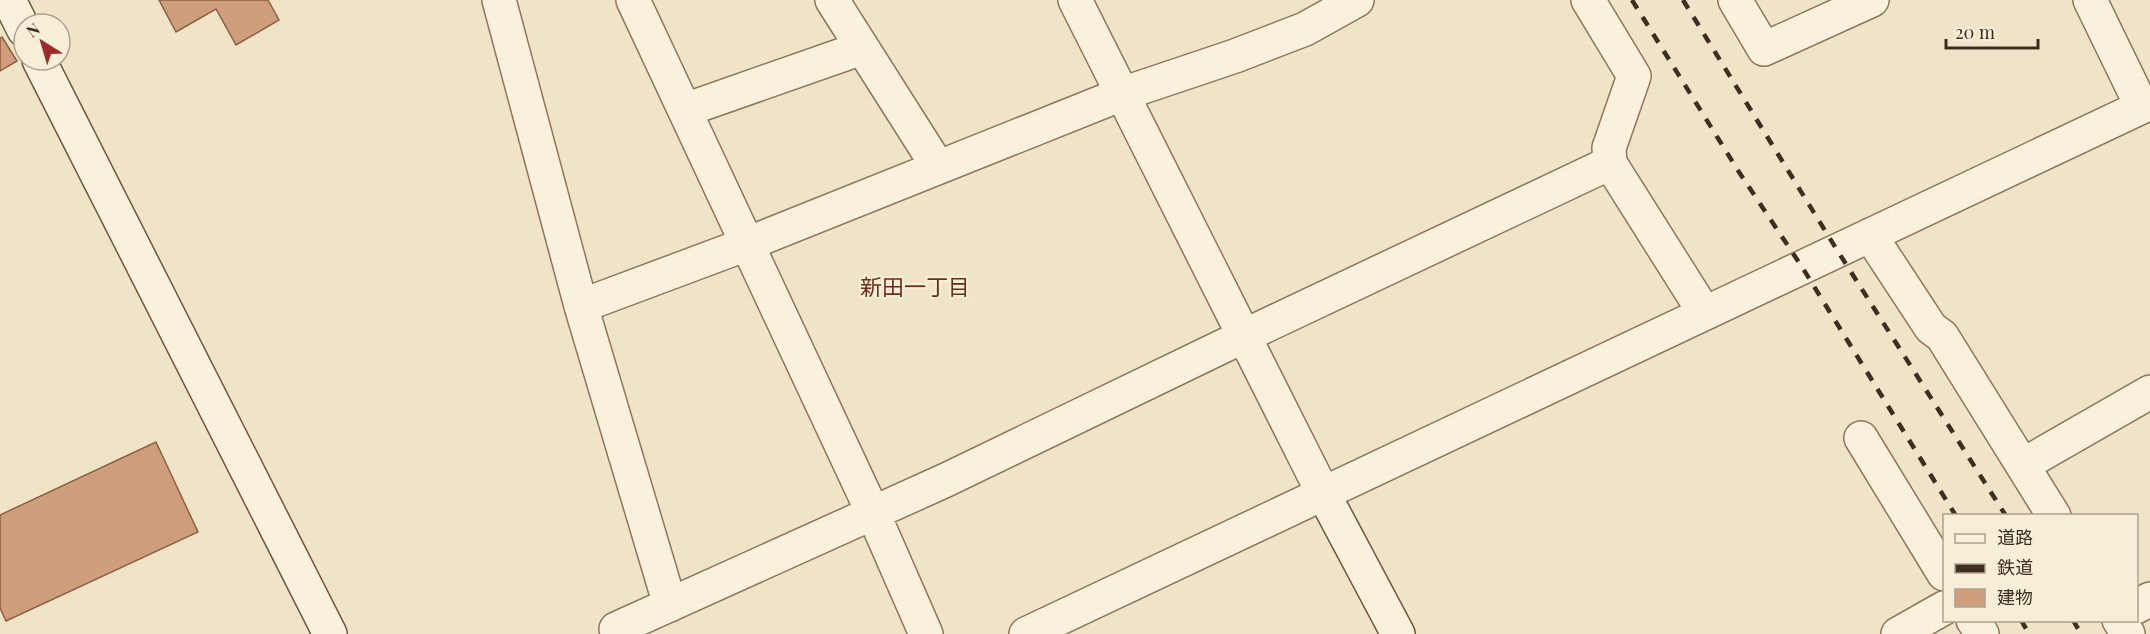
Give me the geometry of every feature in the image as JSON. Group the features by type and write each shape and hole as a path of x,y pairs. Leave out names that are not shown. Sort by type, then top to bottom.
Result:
{"street":[{"path":"500,0 581,306 670,605"},
{"path":"633,0 873,513 926,634"},
{"path":"832,0 938,167"},
{"path":"1075,0 1323,493 1398,634"},
{"path":"581,306 747,244 1122,93 1235,56 1305,29 1357,0"},
{"path":"1588,0 1634,76 1608,148 1610,163 1704,312"},
{"path":"1735,0 1764,49 1872,0"},
{"path":"1038,631 1704,312 2146,105 2090,0"},
{"path":"685,110 862,48"},
{"path":"45,72 330,634"},
{"path":"616,629 946,480 1610,163"},
{"path":"1870,234 1931,328 1942,336 2053,514"},
{"path":"2023,465 2150,392"},
{"path":"1861,438 1943,572"},
{"path":"1898,634 1943,609"}],"building":[{"path":"159,0 268,0 279,20 236,45 216,9 176,32"},
{"path":"2,37 12,53 12,64 0,71 0,38"},
{"path":"156,442 198,532 6,621 0,608 0,515"}],"railway":[{"path":"1632,0 1739,172 1802,267 1955,514"},
{"path":"1683,0 1837,250 2005,514"},
{"path":"2022,622 2029,634"},
{"path":"2074,622 2081,634"}],"district":[{"name":"新田一丁目","path":"915,286"}]}
